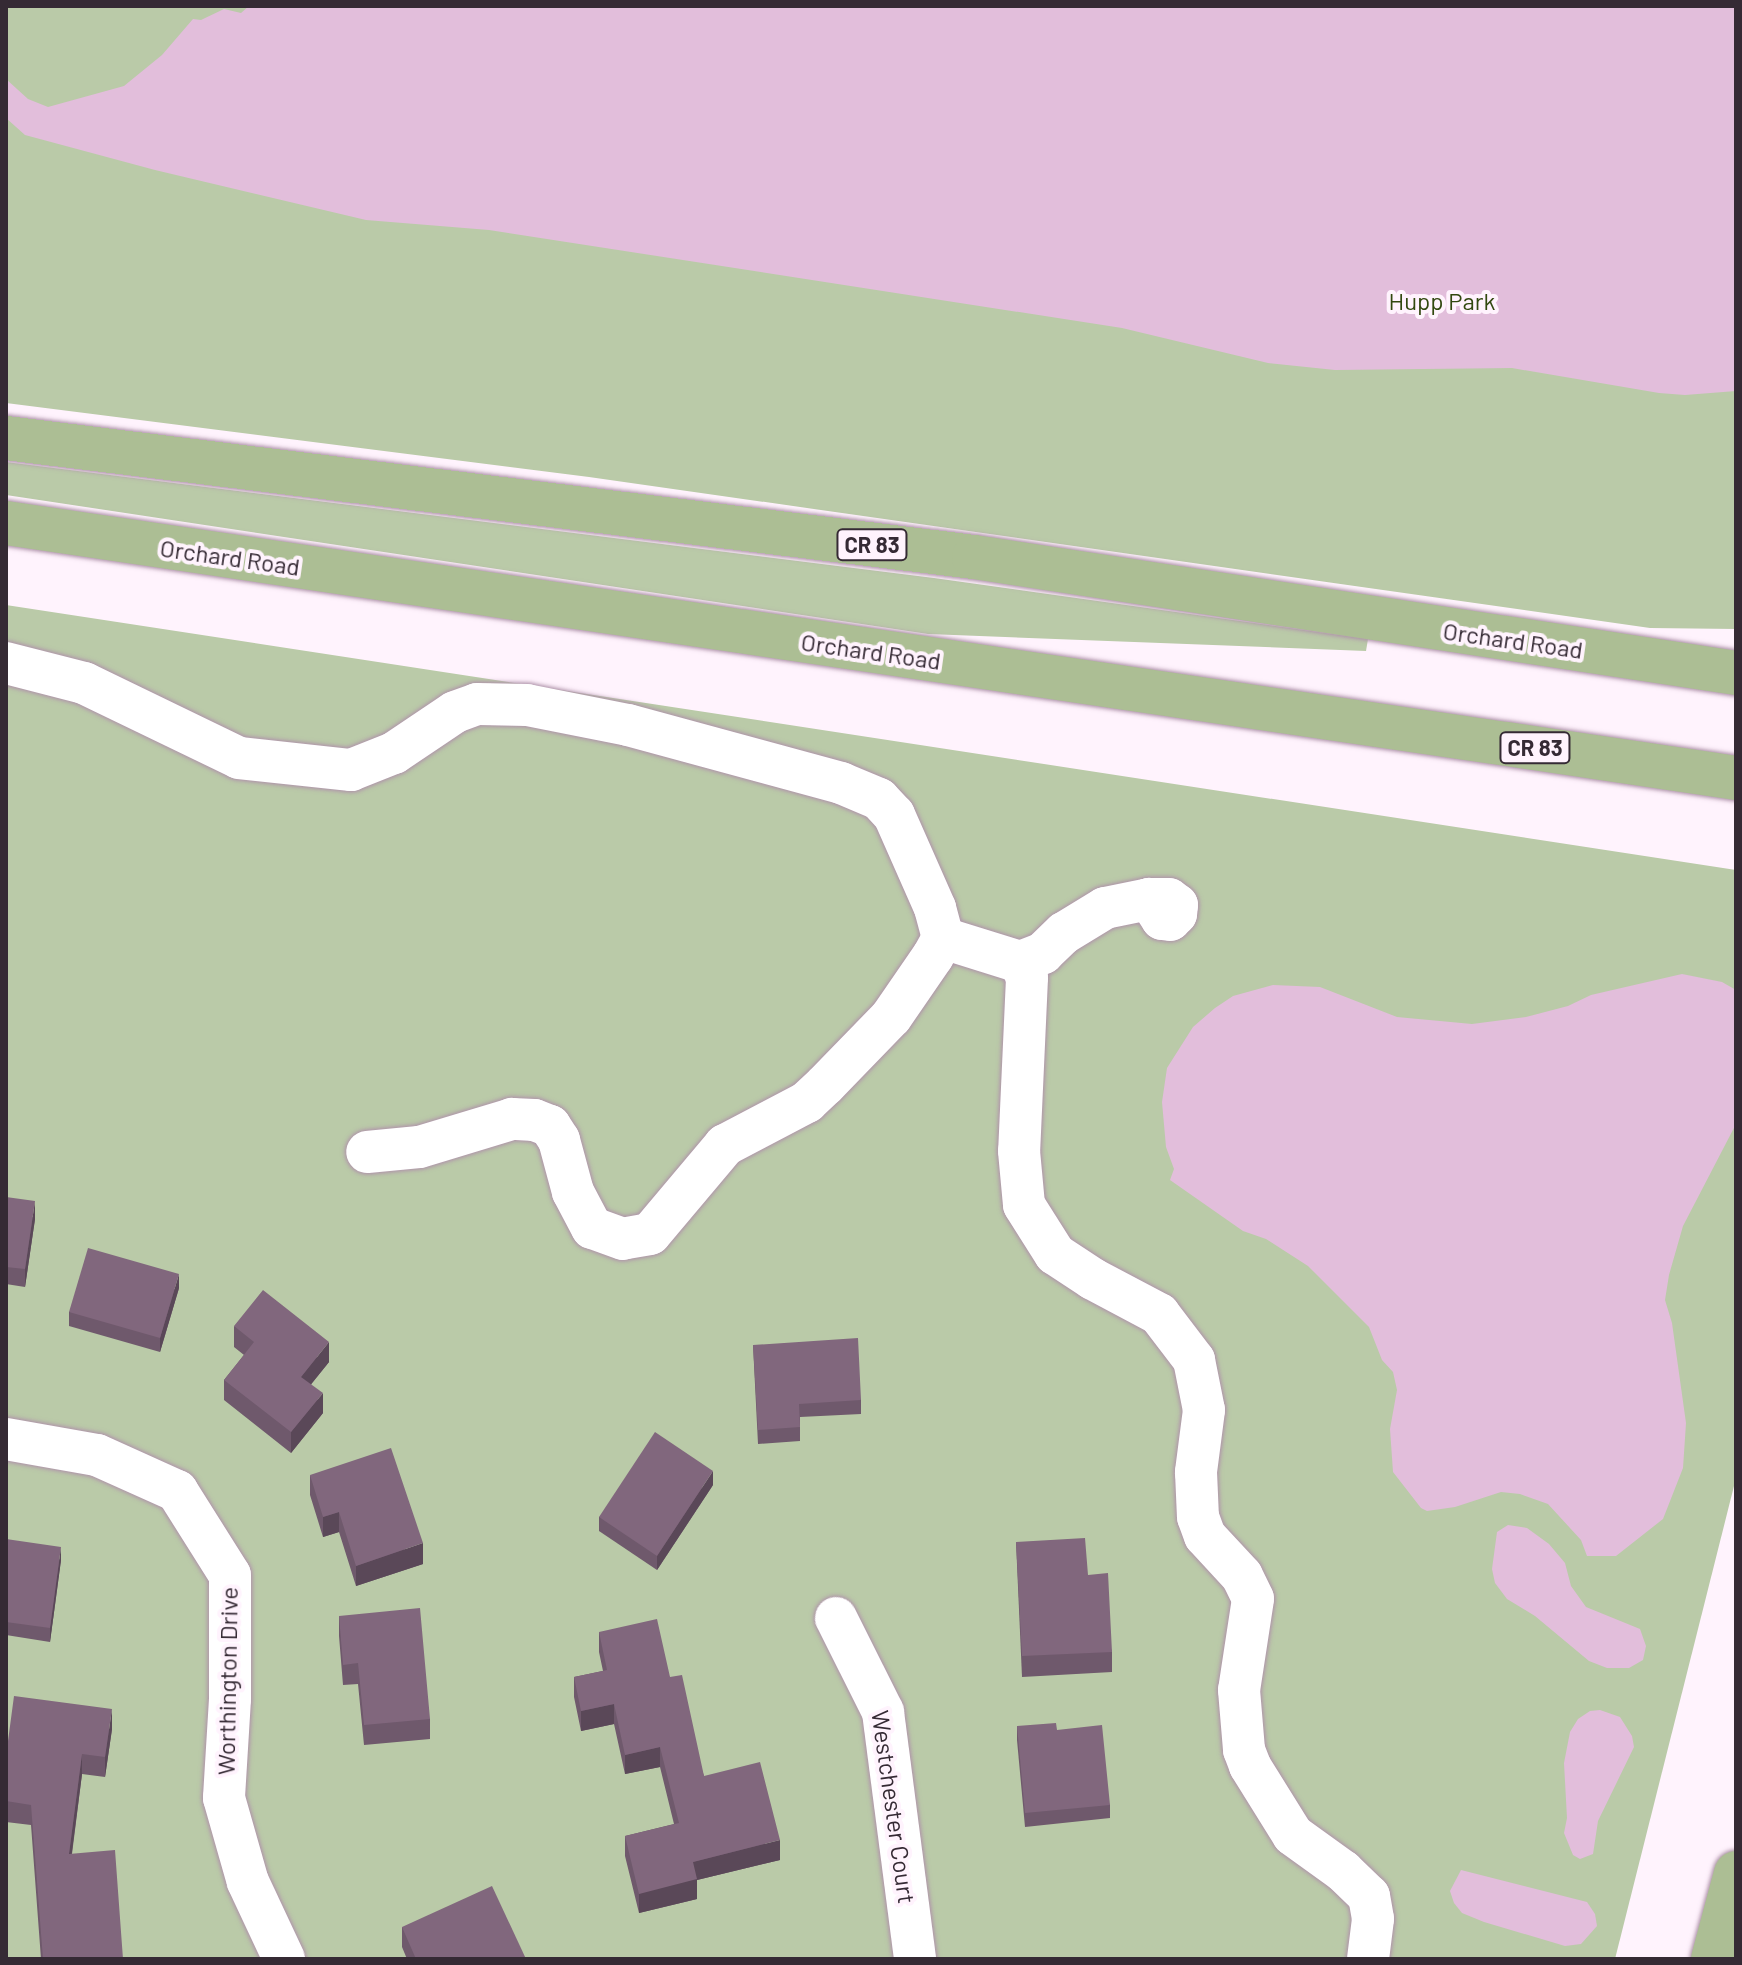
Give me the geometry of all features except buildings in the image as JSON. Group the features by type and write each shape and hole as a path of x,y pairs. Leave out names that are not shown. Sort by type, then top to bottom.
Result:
{"main road":[{"name":"Orchard Road","path":"6,438 974,557 1736,673"},
{"name":"Orchard Road","path":"6,523 1727,781"},
{"path":"1713,1959 1736,1873"}],"street":[{"path":"6,663 84,683 223,752 255,760 351,770 394,753 455,712 477,704 527,705 628,725 841,783 879,799 894,815 915,857 943,938"},
{"path":"943,938 1020,962 1043,953 1064,933 1105,908 1149,899"},
{"path":"367,1152 419,1147 512,1119 534,1120 550,1126 559,1140 573,1192 592,1228 604,1235 638,1239 650,1234 725,1145 807,1102 836,1075 891,1017 943,938"},
{"path":"1020,962 1027,978 1019,1151 1024,1205 1055,1254 1159,1314 1194,1360 1204,1410 1196,1472 1198,1517 1205,1536 1242,1576 1253,1599 1239,1690 1244,1750 1250,1766 1293,1835 1343,1871 1369,1896 1373,1919 1368,1959"},
{"name":"Worthington Drive","path":"6,1439 97,1455 177,1491 230,1575 230,1699 224,1798 248,1882 284,1959"},
{"name":"Westchester Court","path":"836,1618 883,1712 915,1959"}],"green space":[{"name":"Hupp Park","path":"6,6 1736,6 1736,629 1650,628 589,477 6,403"},
{"path":"6,462 934,578 1368,639 1366,651 928,634 6,495"},
{"path":"6,605 1736,870 1736,1478 1615,1959 6,1959"}],"shaded area":[{"path":"249,6 1736,6 1736,391 1685,395 1659,393 1512,368 1335,370 1268,363 1122,328 489,230 366,220 155,170 25,135 6,118 6,79 28,99 48,107 124,86 162,55 193,19 201,20 224,9 241,13"},
{"path":"1682,974 1722,982 1736,990 1736,1124 1683,1226 1669,1275 1665,1300 1672,1323 1686,1423 1683,1468 1663,1519 1616,1556 1587,1556 1581,1540 1548,1504 1520,1494 1501,1492 1455,1507 1427,1511 1421,1508 1393,1472 1390,1429 1397,1390 1393,1372 1382,1360 1369,1327 1308,1266 1266,1239 1243,1231 1170,1180 1174,1169 1166,1147 1162,1102 1167,1068 1193,1027 1215,1008 1233,996 1273,985 1320,987 1397,1017 1472,1024 1526,1017 1568,1006 1591,995"},
{"path":"1508,1525 1527,1528 1549,1544 1565,1563 1571,1586 1586,1607 1640,1629 1646,1646 1643,1660 1629,1668 1607,1668 1589,1661 1535,1616 1507,1599 1495,1583 1492,1569 1497,1532"},
{"path":"1600,1710 1620,1717 1632,1736 1634,1747 1598,1821 1593,1854 1580,1859 1573,1855 1564,1833 1567,1818 1564,1763 1570,1732 1578,1719 1590,1711"},
{"path":"1461,1870 1587,1902 1595,1914 1597,1926 1581,1944 1565,1946 1462,1913 1450,1891"}]}
